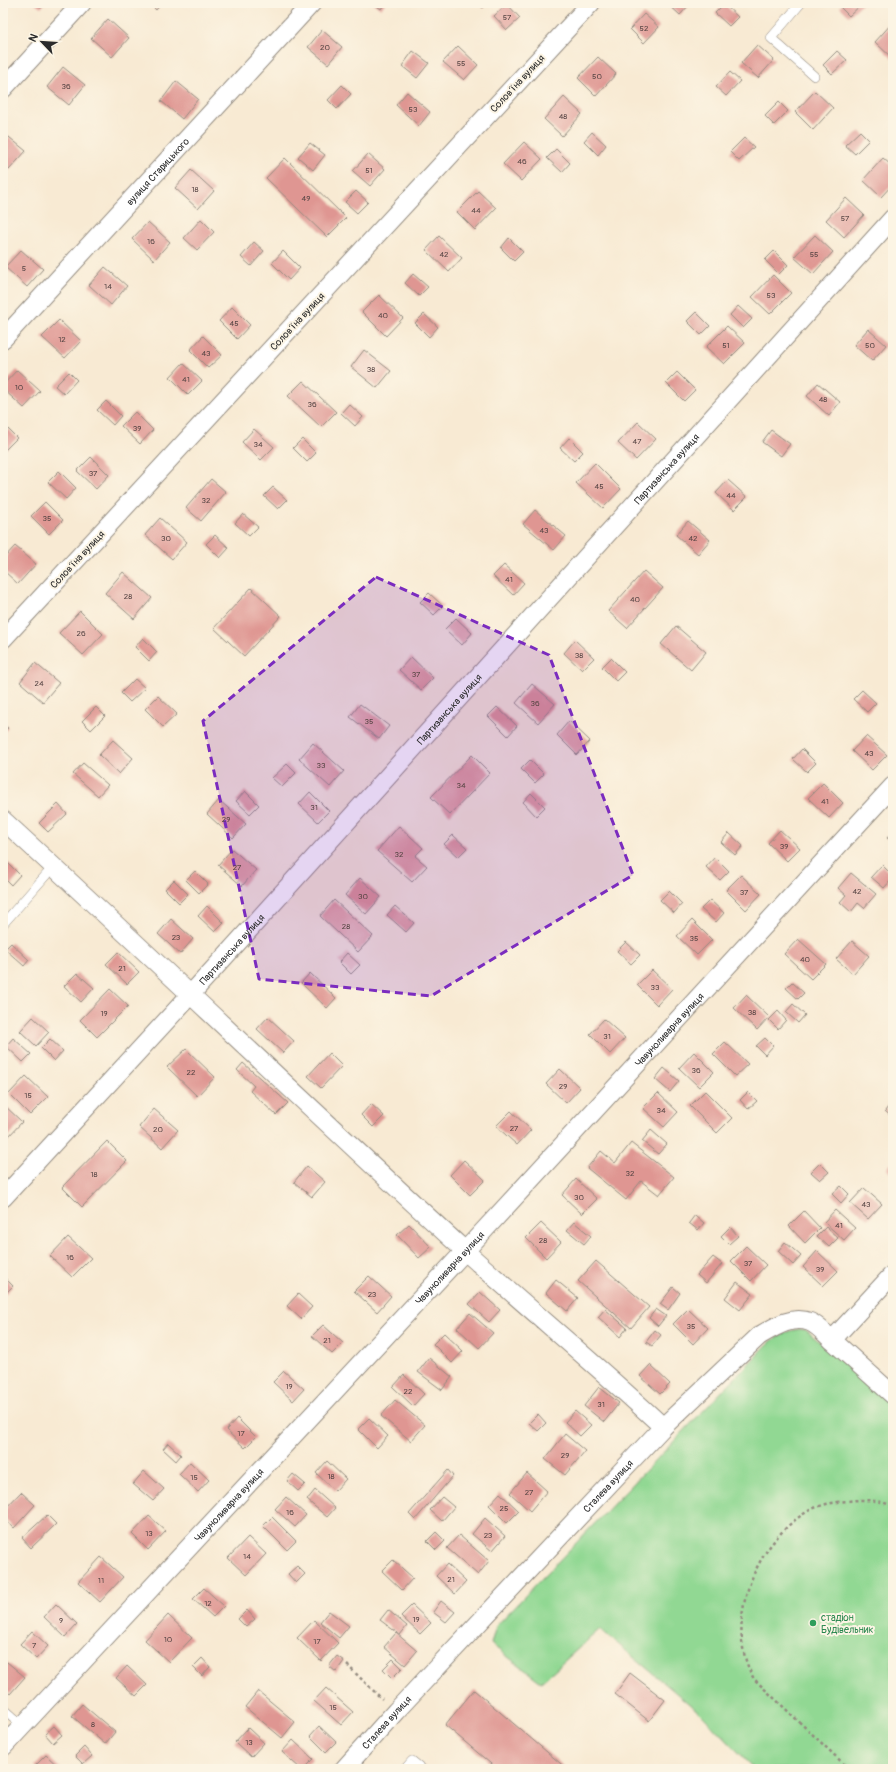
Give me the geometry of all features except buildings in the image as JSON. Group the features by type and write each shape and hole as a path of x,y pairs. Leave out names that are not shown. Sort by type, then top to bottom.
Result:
{"street":[{"path":"3,89 82,3"},
{"name":"вулиця Старицького","path":"3,339 312,3"},
{"name":"Соловʼїна вулиця","path":"3,639 591,3"},
{"name":"Партизанська вулиця","path":"3,1198 191,994 893,218"},
{"name":"Чавуноливарна вулиця","path":"3,1747 465,1251 893,786"},
{"path":"3,820 465,1251 560,1336 614,1380 663,1426"},
{"path":"832,1340 893,1274"},
{"name":"Сталева вулиця","path":"344,1769 396,1711 663,1426 760,1336 778,1324 797,1320 810,1322 893,1395"}],"lane":[{"path":"800,3 771,38 814,76"},
{"path":"3,924 54,866"},
{"path":"3,1708 23,1726"},
{"path":"405,1769 412,1761 422,1769"}],"path":[{"path":"849,1769 754,1679 746,1662 741,1635 744,1605 754,1576 766,1553 786,1529 810,1510 834,1502 859,1499 873,1500 893,1506"},
{"path":"347,1665 396,1711"}],"highlighted area":[{"path":"376,577 549,655 633,875 431,996 259,979 203,721"}],"green space":[{"path":"799,1329 806,1330 893,1407 893,1769 755,1769 700,1713 600,1629 541,1682 491,1644 496,1626 765,1347 782,1334"}],"place":[{"name":"стадіон Будівельник","path":"813,1623"}]}
